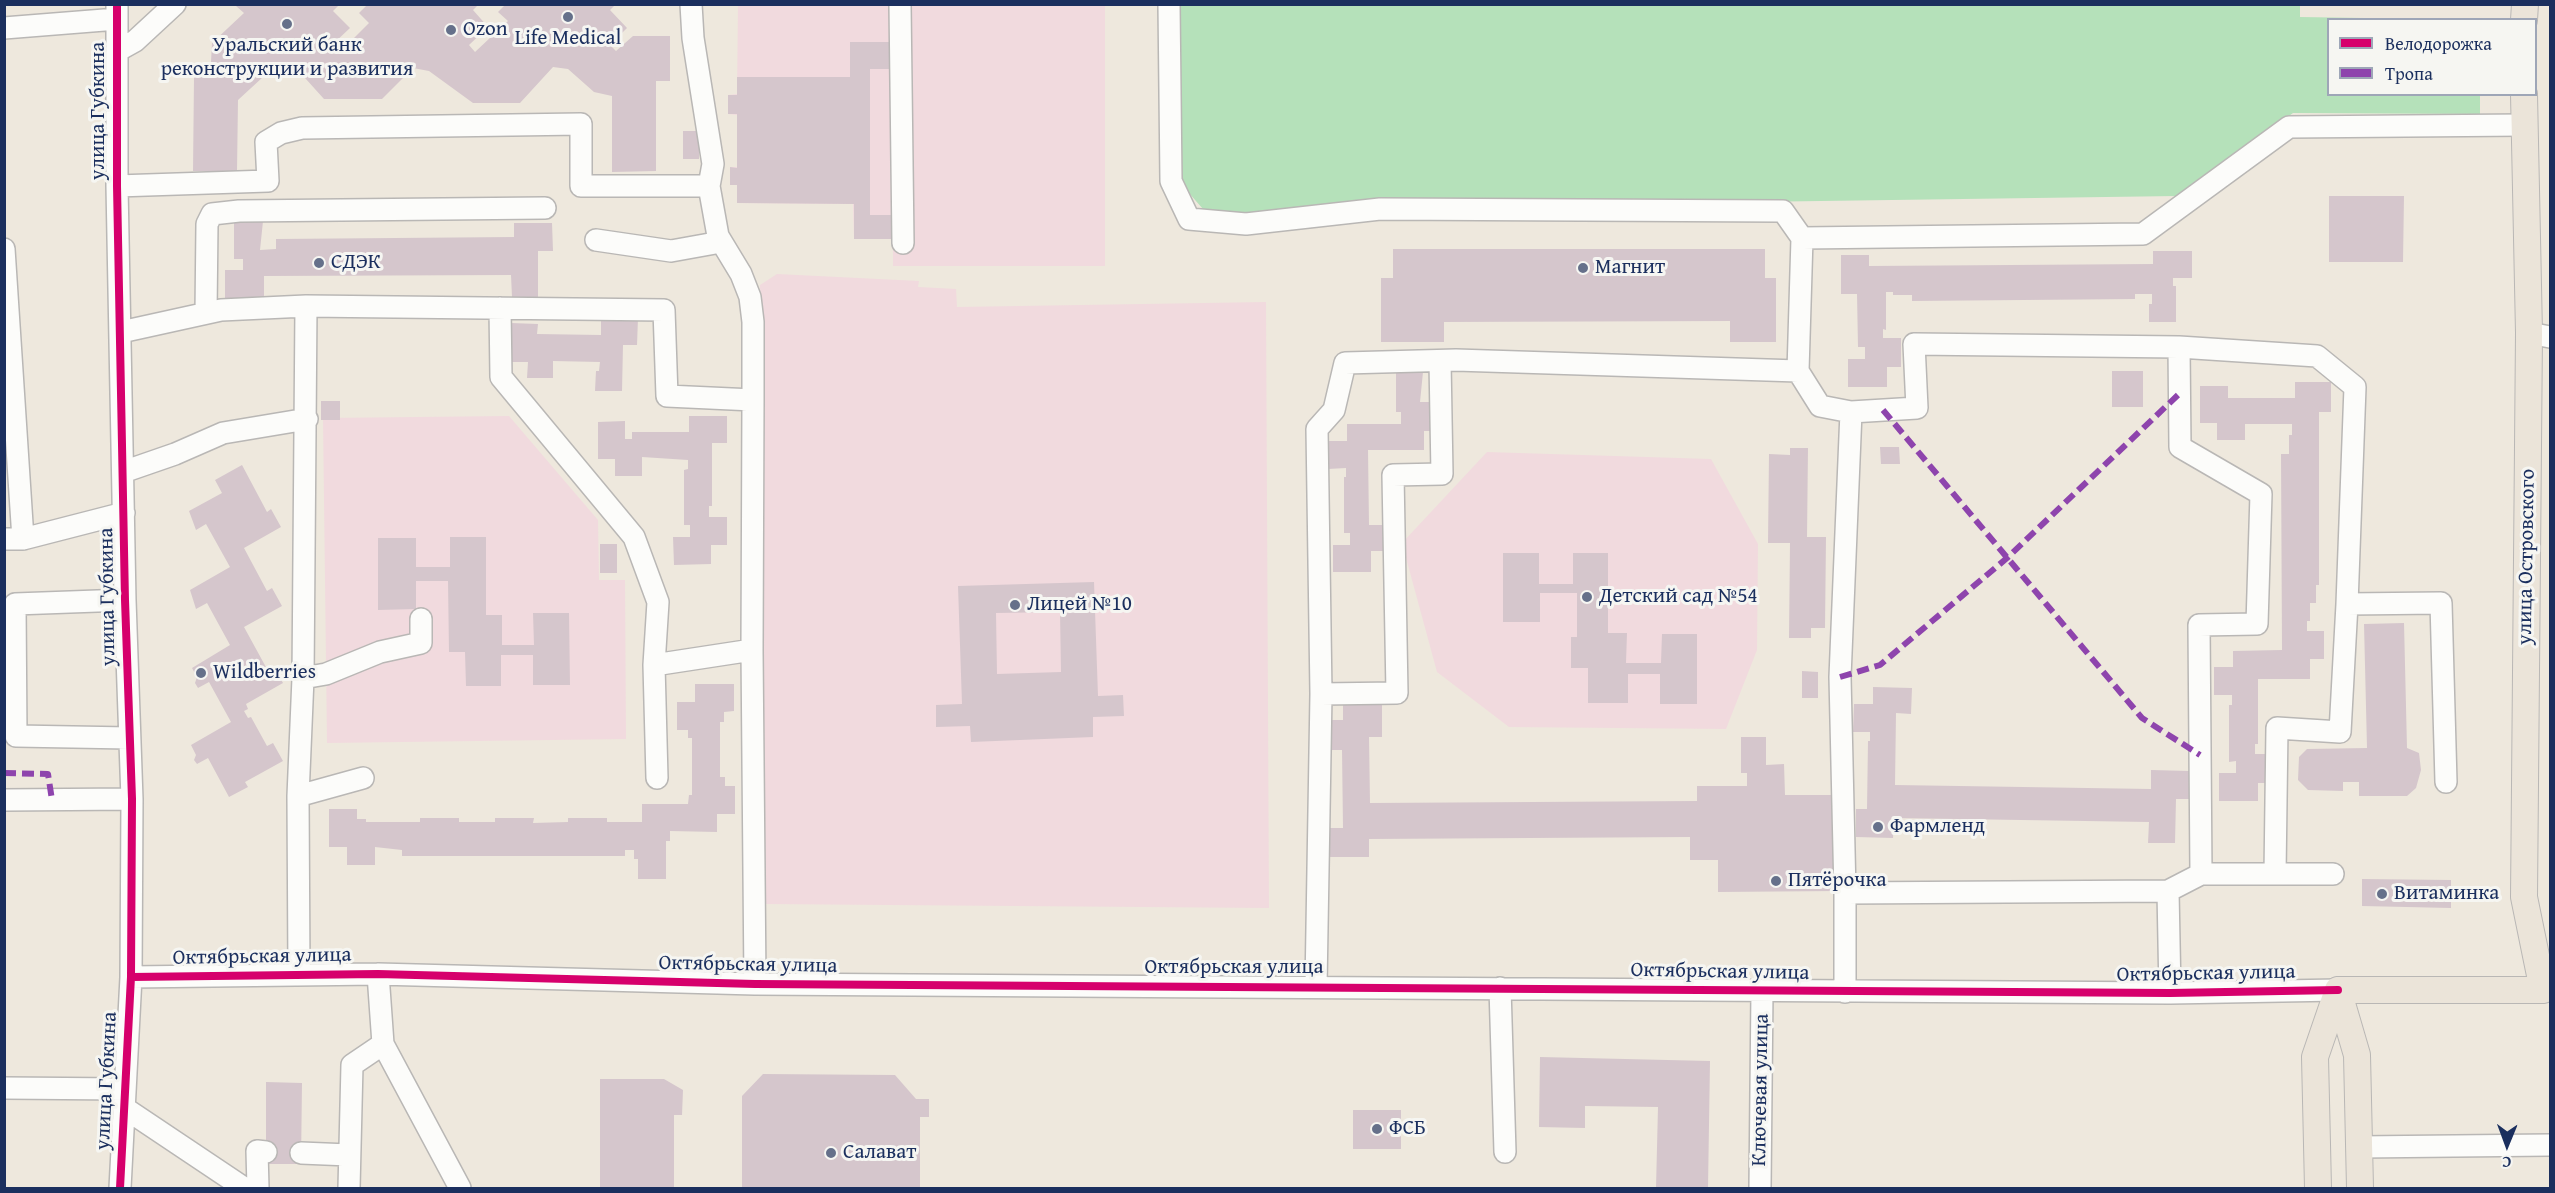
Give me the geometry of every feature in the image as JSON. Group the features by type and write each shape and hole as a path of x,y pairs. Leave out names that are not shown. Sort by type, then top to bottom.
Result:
{"main road":[{"name":"улица Островского","path":"2524,96 2524,125 2540,335 2524,897 2547,990"},
{"path":"2547,990 2550,963"},
{"path":"2338,990 2357,1055 2360,1188"},
{"path":"2318,1188 2315,1057 2338,990"},
{"name":"Октябрьская улица","path":"2338,990 2547,990"}],"street":[{"path":"117,51 135,41 175,4"},
{"path":"691,4 693,38 713,164 709,186 718,236 741,274 750,297 753,322 752,650 755,984"},
{"path":"900,4 903,243"},
{"path":"1169,4 1171,181 1189,219 1246,224 1380,209 1783,211 1802,238 1798,371 1820,406 1851,412 1917,408 1914,344 2179,347 2317,356 2355,387 2340,732 2277,728 2275,874"},
{"path":"4,28 117,12"},
{"name":"улица Губкина","path":"117,12 117,186 125,600 132,799 131,977 120,1188"},
{"path":"117,186 268,181 266,142 281,133 302,128 581,124 581,186 709,186"},
{"path":"1802,238 2143,234 2289,127 2524,125"},
{"path":"206,313 207,224 212,214 239,211 545,208"},
{"path":"596,240 671,251 721,242"},
{"path":"4,249 14,539 124,513"},
{"path":"121,332 206,313 306,306 664,310 667,396 753,400"},
{"path":"299,974 298,796 303,678 307,419 306,306"},
{"path":"500,308 501,377 634,537 658,602 654,665 657,778"},
{"path":"2179,347 2180,447 2261,494 2257,624 2199,625 2202,874"},
{"path":"1316,986 1321,694 1317,429 1334,410 1345,363 1440,361 1798,371"},
{"path":"1321,694 1396,693 1393,475 1442,474 1440,361"},
{"path":"1845,992 1840,677 1851,412"},
{"path":"123,472 175,454 223,433 307,419"},
{"path":"125,600 10,604 10,736 129,738"},
{"path":"2347,604 2441,603 2446,782"},
{"path":"303,678 326,674 380,652 421,643 421,619"},
{"path":"654,665 752,650"},
{"path":"298,796 363,778"},
{"path":"4,800 132,799"},
{"path":"1845,893 2168,891 2202,874 2333,874"},
{"path":"2168,891 2170,993"},
{"path":"378,974 383,1044 460,1188"},
{"name":"Октябрьская улица","path":"131,977 378,974 755,984 1316,986 1845,992 2170,993 2338,990"},
{"path":"1500,988 1505,1152"},
{"name":"Ключевая улица","path":"1760,1188 1762,991"},
{"path":"349,1188 352,1065 383,1044"},
{"path":"4,1088 124,1098 244,1188"},
{"path":"2359,1147 2550,1145"},
{"path":"258,1188 257,1152 266,1152"},
{"path":"301,1153 349,1155"}],"shaded area":[{"path":"738,5 1105,5 1105,266 893,266 893,239 854,239 853,204 737,203 737,185 730,185 730,167 737,167 737,115 728,114 728,95 737,94"},
{"name":"Лицей №10","path":"777,274 919,281 918,287 956,289 957,307 1266,302 1269,908 764,904 760,285"},
{"path":"509,416 598,520 599,580 625,580 626,739 327,743 323,418"},
{"name":"Детский сад №54","path":"1487,452 1711,459 1758,544 1757,650 1726,729 1509,727 1437,672 1402,543"}],"green space":[{"path":"1176,5 2300,5 2300,17 2364,18 2327,18 2327,96 2480,96 2480,114 2293,113 2177,196 1322,208 1268,216 1203,209 1181,184"}],"building":[{"path":"237,4 340,4 333,11 350,28 332,45 339,53 369,23 359,13 368,4 479,4 473,10 488,27 469,45 475,52 508,21 498,12 506,4 616,4 610,10 627,28 610,45 616,51 633,36 670,36 670,81 656,81 656,171 612,172 612,96 594,92 568,69 553,67 520,103 473,103 429,71 413,68 382,99 324,99 296,68 275,66 238,100 237,171 193,171 194,78 211,62 212,43 244,13 236,6"},
{"path":"850,42 895,42 895,69 870,69 870,215 898,215 898,239 854,239 854,204 737,203 737,185 730,185 730,167 737,168 737,114 728,114 728,95 737,95 737,77 850,77"},
{"path":"683,131 699,131 699,159 683,159"},
{"path":"2329,196 2404,196 2403,262 2329,262"},
{"path":"234,221 263,221 260,250 276,249 276,239 514,237 514,223 552,223 553,251 538,251 538,297 512,297 511,275 264,276 264,299 225,299 225,270 243,270 243,259 234,259"},
{"path":"1393,249 1765,249 1765,278 1776,278 1776,342 1730,342 1730,321 1444,322 1444,342 1381,342 1381,278 1393,278"},
{"path":"2153,251 2192,251 2192,278 2173,278 2173,286 2176,286 2176,322 2149,322 2149,304 2152,304 2152,294 2135,294 2135,299 1912,301 1912,295 1893,295 1893,292 1886,292 1886,330 1883,329 1883,338 1901,338 1901,367 1887,367 1887,387 1848,387 1848,359 1865,359 1865,347 1858,347 1857,294 1841,294 1841,255 1869,255 1869,266 2153,264"},
{"path":"601,317 638,318 637,345 623,345 622,391 595,391 596,371 599,371 600,362 553,361 553,378 527,378 528,362 510,362 511,323 538,324 537,334 601,335"},
{"path":"2112,371 2143,371 2143,407 2112,407"},
{"path":"1396,372 1423,372 1420,402 1439,402 1440,431 1424,431 1424,450 1368,450 1369,525 1387,525 1387,551 1371,551 1371,572 1333,572 1333,545 1350,545 1350,533 1344,533 1346,468 1328,469 1328,441 1347,441 1347,424 1401,424 1401,412 1396,412"},
{"path":"2295,382 2331,382 2331,412 2319,412 2319,585 2316,585 2316,603 2310,603 2310,621 2307,621 2307,631 2324,631 2324,659 2310,659 2310,679 2258,679 2258,744 2255,744 2255,754 2273,754 2273,783 2258,783 2258,801 2219,801 2219,773 2236,773 2236,761 2229,762 2229,705 2232,705 2232,695 2214,695 2214,667 2233,667 2233,651 2282,650 2281,454 2289,454 2289,435 2292,435 2292,424 2245,424 2245,440 2217,440 2217,423 2200,423 2200,386 2228,386 2228,398 2295,398"},
{"path":"321,401 340,401 340,420 321,420"},
{"path":"689,416 727,416 727,443 712,443 712,506 709,506 709,517 727,517 727,545 711,545 711,564 674,565 673,537 690,537 690,525 684,525 684,470 688,469 688,460 642,457 642,476 615,476 615,459 598,459 598,422 625,421 625,439 632,439 632,432 689,432"},
{"path":"1880,447 1899,447 1900,464 1881,464"},
{"path":"1790,448 1808,448 1807,537 1826,537 1825,628 1811,628 1811,638 1789,638 1790,543 1768,543 1769,454 1790,455"},
{"path":"242,465 267,512 271,509 281,527 244,548 267,591 272,588 282,606 244,627 267,669 273,666 283,683 246,704 248,709 244,711 248,718 251,717 267,746 273,743 283,761 245,782 248,787 229,797 208,758 197,764 194,760 196,755 191,745 231,722 209,682 198,688 195,683 197,677 192,668 230,645 207,603 196,609 190,590 230,567 206,524 196,530 189,511 222,493 215,480"},
{"path":"450,537 486,537 486,615 502,615 502,645 534,645 533,613 569,613 570,685 533,685 533,655 501,655 501,686 466,686 465,652 449,652 448,581 416,581 416,609 378,610 378,538 416,538 416,567 450,567"},
{"path":"600,544 617,544 617,573 600,573"},
{"path":"1503,553 1539,553 1539,584 1573,584 1573,553 1608,553 1608,633 1627,633 1626,663 1661,663 1662,634 1697,634 1697,704 1660,704 1660,674 1628,674 1628,703 1588,703 1588,668 1571,668 1571,637 1577,637 1577,593 1540,593 1540,622 1503,622"},
{"path":"1094,582 1098,696 1123,695 1124,716 1093,717 1093,737 971,742 970,726 936,727 936,705 962,704 958,586","holes":["1060,612 1061,672 997,674 996,613"]},
{"path":"2404,623 2407,748 2419,753 2421,770 2416,788 2407,796 2359,796 2359,782 2343,782 2343,791 2308,790 2298,780 2299,757 2307,749 2367,748 2364,624"},
{"path":"1802,671 1818,672 1818,698 1802,698"},
{"path":"695,684 734,684 734,711 724,712 724,722 720,722 720,777 725,777 725,786 735,786 735,814 717,814 717,832 670,831 670,841 666,841 666,879 638,879 638,859 634,859 634,850 625,850 625,856 402,856 402,850 375,847 375,865 347,865 347,847 329,847 329,809 357,809 357,819 366,819 366,822 420,822 420,818 459,818 459,822 495,822 495,818 534,818 533,823 568,822 568,818 607,818 607,822 642,822 642,804 688,804 689,795 692,795 692,738 688,738 688,730 677,730 677,702 695,702"},
{"path":"1873,687 1912,688 1911,714 1896,713 1895,785 2151,789 2151,770 2189,771 2189,799 2176,799 2175,843 2148,843 2149,822 1894,818 1893,838 1856,837 1856,809 1867,809 1870,732 1853,732 1854,704 1873,704"},
{"path":"1343,705 1382,705 1382,737 1369,737 1370,803 1697,801 1697,786 1747,786 1747,773 1741,773 1741,737 1766,737 1766,765 1784,764 1785,795 1836,795 1837,891 1718,892 1718,860 1690,860 1690,837 1369,839 1369,857 1326,857 1325,828 1343,828 1342,750 1326,750 1326,720 1343,720"},
{"path":"2362,879 2451,880 2451,908 2362,906"},
{"path":"1540,1057 1710,1061 1708,1188 1656,1188 1658,1107 1585,1106 1585,1128 1539,1127"},
{"name":"Салават","path":"763,1074 895,1075 916,1099 929,1099 929,1117 920,1117 920,1188 742,1188 742,1096"},
{"path":"600,1079 664,1079 683,1090 682,1115 674,1115 674,1188 600,1188"},
{"path":"266,1082 302,1083 301,1164 266,1164"},
{"name":"ФСБ","path":"1353,1110 1401,1110 1401,1149 1353,1149"}],"marked path":[{"path":"1840,677 1880,665 2007,558 2179,394"},
{"path":"1883,410 2142,718 2200,755"},
{"path":"4,773 48,774 52,800"}],"cycle path":[{"path":"117,4 117,186 125,600 132,799 131,977 120,1188"},
{"path":"131,977 378,974 755,984 2170,993 2338,990"}],"place":[{"name":"Life Medical","path":"568,17"},
{"name":"Уральский банк реконструкции и развития","path":"287,24"},
{"name":"Ozon","path":"451,30"},
{"name":"СДЭК","path":"319,263"},
{"name":"Магнит","path":"1583,268"},
{"name":"Детский сад №54","path":"1587,597"},
{"name":"Лицей №10","path":"1015,605"},
{"name":"Wildberries","path":"201,673"},
{"name":"Фармленд","path":"1878,827"},
{"name":"Пятёрочка","path":"1776,881"},
{"name":"Витаминка","path":"2382,894"},
{"name":"ФСБ","path":"1377,1129"},
{"name":"Салават","path":"831,1153"}]}
